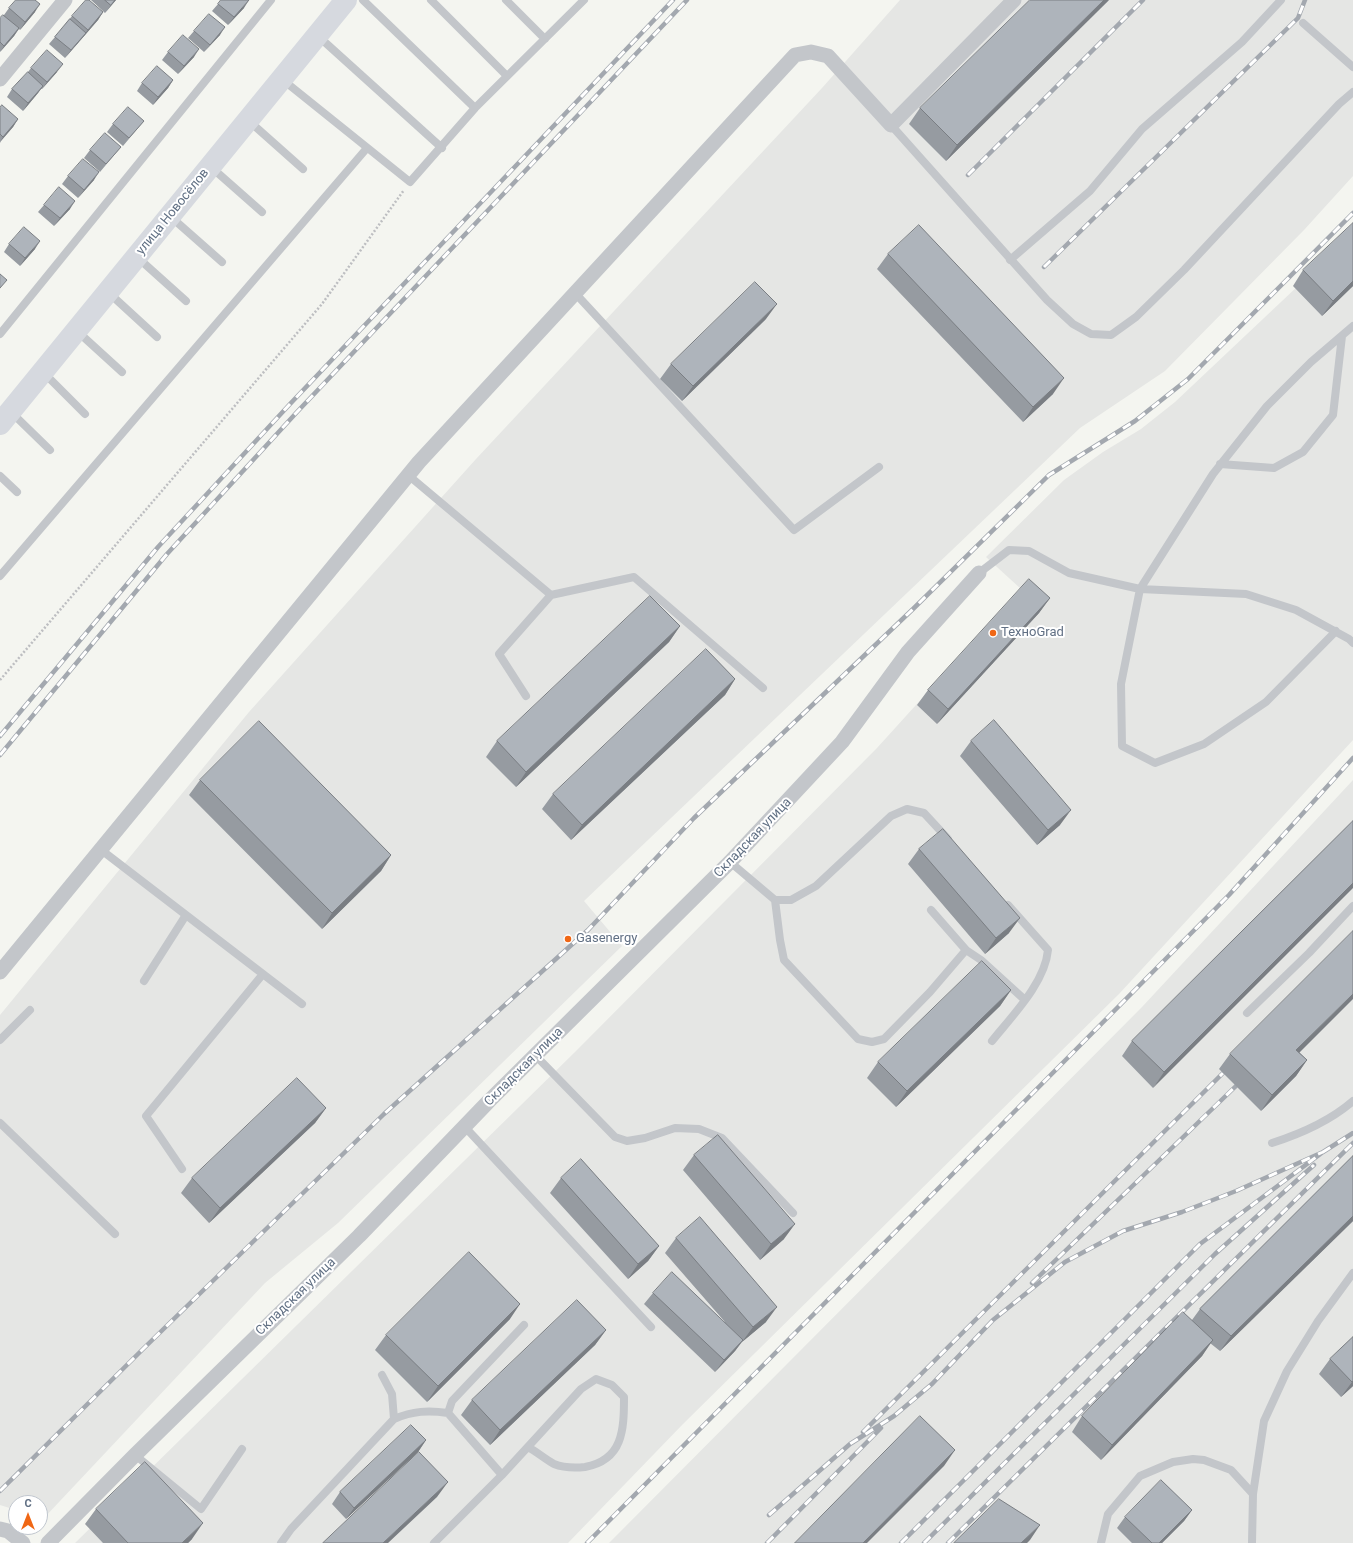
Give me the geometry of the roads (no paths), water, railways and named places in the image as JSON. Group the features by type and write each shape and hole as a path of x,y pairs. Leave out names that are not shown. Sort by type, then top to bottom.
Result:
{"street":[{"path":"0,79 65,0"},
{"name":"улица Новосёлов","path":"5,418 346,0"},
{"path":"0,972 408,475 795,55 811,52 828,56 891,125 1014,0"},
{"name":"Складская улица","path":"48,1543 135,1455 353,1241 464,1126 730,862 842,742 908,652 979,573"},
{"path":"0,1529 8,1531 23,1543"}],"lane":[{"path":"0,334 271,0"},
{"path":"363,0 475,108"},
{"path":"431,0 507,76"},
{"path":"506,0 545,39"},
{"path":"1010,260 1090,191 1142,129 1242,42 1281,0"},
{"path":"282,79 410,182 442,148 475,108 545,39 579,2"},
{"path":"1303,22 1353,67"},
{"path":"317,36 442,148"},
{"path":"891,125 1010,260 1073,324 1090,334 1111,335 1136,317 1184,270 1339,104 1353,92"},
{"path":"248,121 304,169"},
{"path":"0,576 367,148"},
{"path":"211,167 262,212"},
{"path":"170,216 222,262"},
{"path":"137,257 186,301"},
{"path":"108,292 157,336"},
{"path":"575,292 794,530 879,467"},
{"path":"1336,631 1266,702 1204,744 1155,762 1122,746 1121,684 1140,589 1220,464 1266,406 1353,326"},
{"path":"77,330 122,372"},
{"path":"1220,464 1274,468 1303,452 1333,415 1342,336"},
{"path":"43,373 85,414"},
{"path":"5,418 50,450"},
{"path":"408,475 551,595"},
{"path":"0,476 17,492"},
{"path":"979,573 1009,550 1029,551 1069,573 1140,589 1246,594 1296,610 1336,631 1353,643"},
{"path":"526,696 499,654 551,595 634,577 763,688"},
{"path":"730,862 775,900 791,900 816,886 891,816 907,810 924,813 956,848"},
{"path":"100,849 302,1004"},
{"path":"775,900 784,960 858,1039 872,1042 884,1039 930,992 966,950"},
{"path":"992,1041 1025,1000 1046,963 1048,950 1003,900"},
{"path":"1247,1013 1309,953 1353,906"},
{"path":"931,910 966,950 981,960 1025,1000"},
{"path":"144,981 186,915"},
{"path":"182,1169 146,1116 263,974"},
{"path":"0,1040 30,1010"},
{"path":"535,1055 615,1137 627,1141 645,1138 675,1128 698,1129 722,1138 793,1213"},
{"path":"1272,1143 1295,1136 1342,1111 1353,1102"},
{"path":"0,1123 115,1234"},
{"path":"464,1126 651,1327"},
{"path":"1252,1543 1253,1494 1264,1421 1287,1371 1318,1321 1353,1273"},
{"path":"448,1412 452,1401 524,1325"},
{"path":"382,1375 392,1394 394,1419"},
{"path":"434,1543 502,1475 528,1446 581,1389 596,1378 612,1385 624,1397 624,1423 614,1452 598,1464 574,1468 555,1464 528,1446"},
{"path":"281,1543 291,1529 394,1419 410,1413 428,1410 448,1412 502,1475"},
{"path":"135,1455 201,1509 242,1449"},
{"path":"1100,1543 1108,1514 1140,1476 1173,1462 1204,1460 1231,1470 1253,1494"}],"railway":[{"path":"0,736 158,547 290,404 673,0"},
{"path":"0,755 167,554 297,412 687,0"},
{"path":"968,175 1143,0"},
{"path":"1044,267 1298,18 1305,0"},
{"path":"0,1491 384,1114 588,930 694,818 913,609 1049,475 1135,421 1188,379 1353,213"},
{"path":"587,1543 1229,895 1353,758"},
{"path":"863,1432 1223,1073"},
{"path":"1032,1283 1236,1086"},
{"path":"901,1543 1200,1244 1323,1152 1353,1133"},
{"path":"948,1543 1353,1143"},
{"path":"769,1515 850,1444 894,1416 932,1384 993,1320 1065,1262 1123,1231 1182,1212 1236,1191 1323,1152"},
{"path":"924,1543 1215,1254 1314,1165"},
{"path":"767,1543 881,1428"}],"place":[{"name":"ТехноGrad","path":"993,633"},
{"name":"Gasenergy","path":"568,939"}]}
